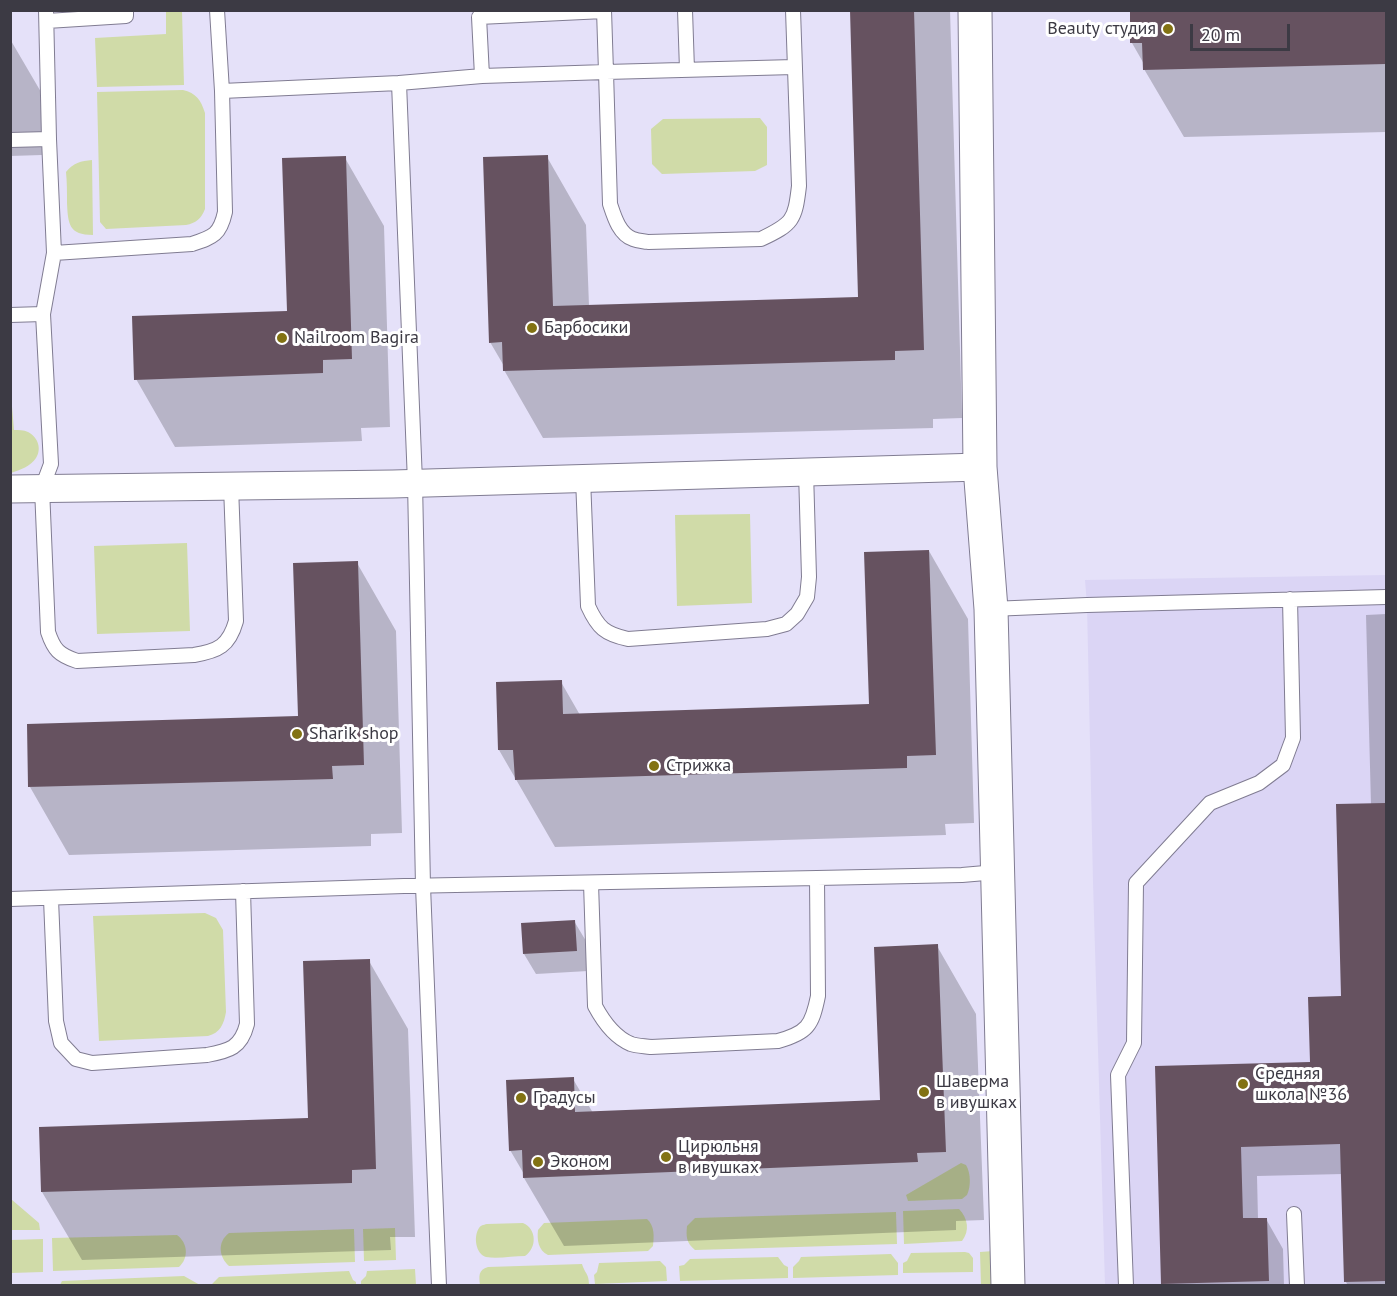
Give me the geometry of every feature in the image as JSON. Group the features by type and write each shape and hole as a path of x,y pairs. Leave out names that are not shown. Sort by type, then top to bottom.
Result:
{"street":[{"path":"975,10 980,467 991,609 1008,1286"},
{"path":"10,489 454,482 980,467"}],"lane":[{"path":"126,10 126,16 46,16 54,254 43,314 51,464 42,488 48,633 53,646 63,656 77,661 194,655 211,652 224,645 232,634 236,621 231,486"},
{"path":"54,254 192,244 216,234 222,225 225,212 217,10"},
{"path":"685,10 687,70"},
{"path":"482,76 479,17 604,11 610,204 622,231 632,239 648,242 761,239 790,223 796,207 799,186 793,10"},
{"path":"222,91 399,83 482,76 794,67"},
{"path":"399,83 415,482 423,886 439,1286"},
{"path":"10,140 49,139"},
{"path":"10,315 43,314"},
{"path":"583,478 588,606 594,620 605,630 613,636 628,639 767,629 786,624 797,614 807,597 809,577 807,471"},
{"path":"991,609 1386,597"},
{"path":"1126,1286 1118,1075 1134,1043 1136,883 1210,803 1259,783 1283,765 1293,738 1290,599"},
{"path":"10,899 997,872"},
{"path":"591,883 595,1006 603,1022 616,1035 632,1044 651,1047 778,1041 794,1036 808,1026 815,1013 818,996 817,878"},
{"path":"51,899 56,1021 61,1043 76,1059 92,1063 207,1055 224,1052 236,1046 244,1036 247,1024 243,891"},
{"path":"1294,1214 1297,1286"}],"shaded area":[{"name":"Средняя школа №36","path":"1386,575 1386,1285 1105,1285 1085,580"}],"green space":[{"path":"166,11 182,11 184,85 97,87 95,38 166,34"},
{"path":"183,90 197,98 205,113 205,209 198,220 186,225 106,229 100,222 97,92"},
{"path":"760,118 767,127 767,165 755,171 662,174 652,164 651,129 663,119"},
{"path":"92,160 93,235 79,233 71,227 67,210 66,172 71,166"},
{"path":"10,383 14,430 31,434 37,440 39,447 38,455 31,463 11,473"},
{"path":"750,514 752,603 677,606 675,515"},
{"path":"187,543 190,631 97,634 94,546"},
{"path":"205,913 216,918 223,930 226,1012 223,1024 208,1036 99,1041 93,916"},
{"path":"961,1163 966,1165 970,1180 967,1195 962,1199 908,1201 906,1195"},
{"path":"11,1199 39,1223 40,1230 11,1230"},
{"path":"959,1209 967,1225 962,1241 904,1244 903,1211"},
{"path":"896,1212 897,1244 695,1250 688,1242 687,1236 687,1226 695,1218"},
{"path":"647,1219 653,1228 654,1235 653,1246 648,1251 548,1255 540,1248 538,1241 538,1230 544,1223"},
{"path":"523,1223 531,1230 534,1239 532,1248 525,1256 486,1257 476,1245 477,1232 481,1226"},
{"path":"395,1228 396,1260 364,1261 363,1229"},
{"path":"354,1229 355,1262 229,1266 221,1254 221,1245 229,1233"},
{"path":"177,1235 181,1238 186,1251 179,1267 53,1271 52,1238"},
{"path":"43,1239 43,1272 11,1273 11,1240"},
{"path":"994,1251 993,1285 981,1285 980,1252"},
{"path":"965,1252 973,1258 973,1272 903,1273 903,1263 907,1261 911,1253"},
{"path":"891,1254 898,1263 898,1275 793,1278 793,1267 801,1257"},
{"path":"778,1257 788,1267 788,1278 680,1281 679,1266 684,1265 690,1259"},
{"path":"660,1261 666,1267 667,1281 595,1284 594,1275 599,1263"},
{"path":"582,1264 588,1276 589,1285 480,1285 479,1276 488,1267"},
{"path":"415,1269 416,1285 361,1285 367,1271"},
{"path":"349,1271 356,1285 207,1285 212,1284 219,1277"},
{"path":"184,1276 200,1285 60,1285 62,1281"}],"building":[{"path":"850,10 914,10 924,350 895,351 895,360 503,371 502,342 489,343 483,157 548,155 553,306 858,297"},
{"path":"1130,10 1386,10 1386,64 1143,70 1142,43 1130,43"},
{"path":"346,156 352,359 323,360 323,373 134,380 132,316 287,311 282,158"},
{"path":"929,550 936,755 907,756 907,768 515,780 513,750 498,750 496,682 562,680 563,714 869,704 864,552"},
{"path":"358,561 364,765 332,766 333,779 28,787 27,724 298,716 293,563"},
{"path":"1386,803 1386,1281 1344,1282 1340,1144 1241,1147 1243,1218 1267,1218 1269,1281 1161,1284 1155,1066 1310,1062 1308,997 1341,996 1336,804"},
{"path":"575,920 577,951 523,954 521,923"},
{"path":"938,944 946,1152 917,1153 918,1162 523,1178 522,1150 509,1151 506,1080 574,1077 575,1112 880,1100 874,947"},
{"path":"370,959 376,1169 352,1170 352,1183 41,1192 39,1127 308,1118 303,961"}],"place":[{"name":"Beauty студия","path":"1168,29"},
{"name":"Барбосики","path":"532,328"},
{"name":"Nailroom Bagira","path":"282,338"},
{"name":"Sharik shop","path":"297,734"},
{"name":"Стрижка","path":"654,766"},
{"name":"Средняя школа №36","path":"1243,1084"},
{"name":"Шаверма в ивушках","path":"924,1092"},
{"name":"Градусы","path":"521,1098"},
{"name":"Цирюльня в ивушках","path":"666,1157"},
{"name":"Эконом","path":"538,1162"}]}
